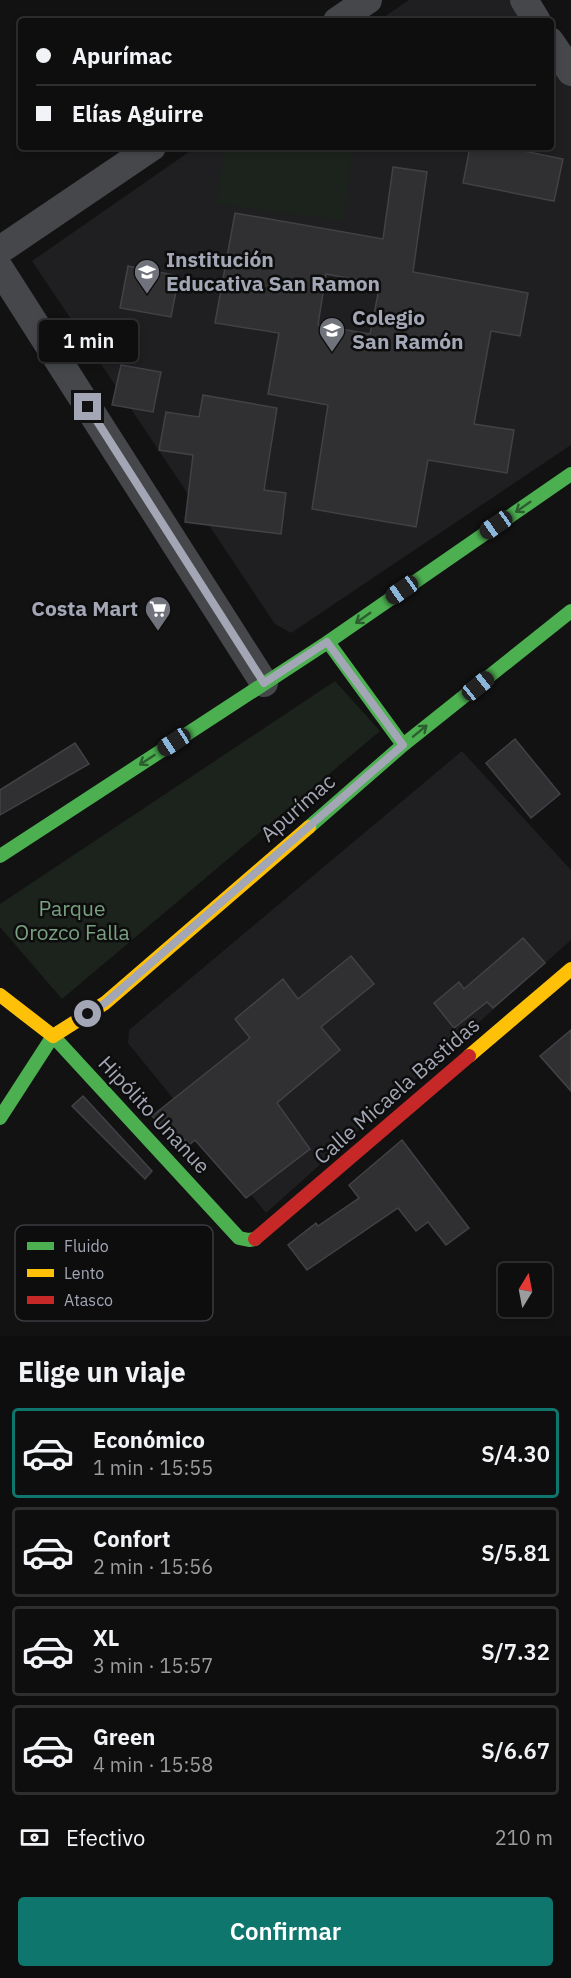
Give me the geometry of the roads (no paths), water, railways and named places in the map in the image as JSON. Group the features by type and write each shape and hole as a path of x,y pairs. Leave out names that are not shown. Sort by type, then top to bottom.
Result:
{"main road":[{"path":"0,856 327,642 571,474"},
{"name":"Apurímac","path":"53,1036 105,1003 403,745 571,611"},
{"path":"327,642 403,745"},
{"name":"Calle Micaela Bastidas","path":"249,1240 258,1238 571,969"},
{"name":"Hipólito Unanue","path":"0,995 53,1036 239,1238 249,1240"},
{"path":"0,1118 53,1036"}],"street":[{"path":"341,18 368,0"},
{"path":"524,0 535,18"},
{"path":"554,47 571,72"},
{"path":"0,250 148,150"},
{"path":"0,269 264,683"}],"place":[{"name":"Institución Educativa San Ramon","path":"147,295"},
{"name":"Colegio San Ramón","path":"332,353"},
{"name":"Costa Mart","path":"158,632"}],"park label":[{"name":"Parque Orozco Falla","path":"72,921"}]}
